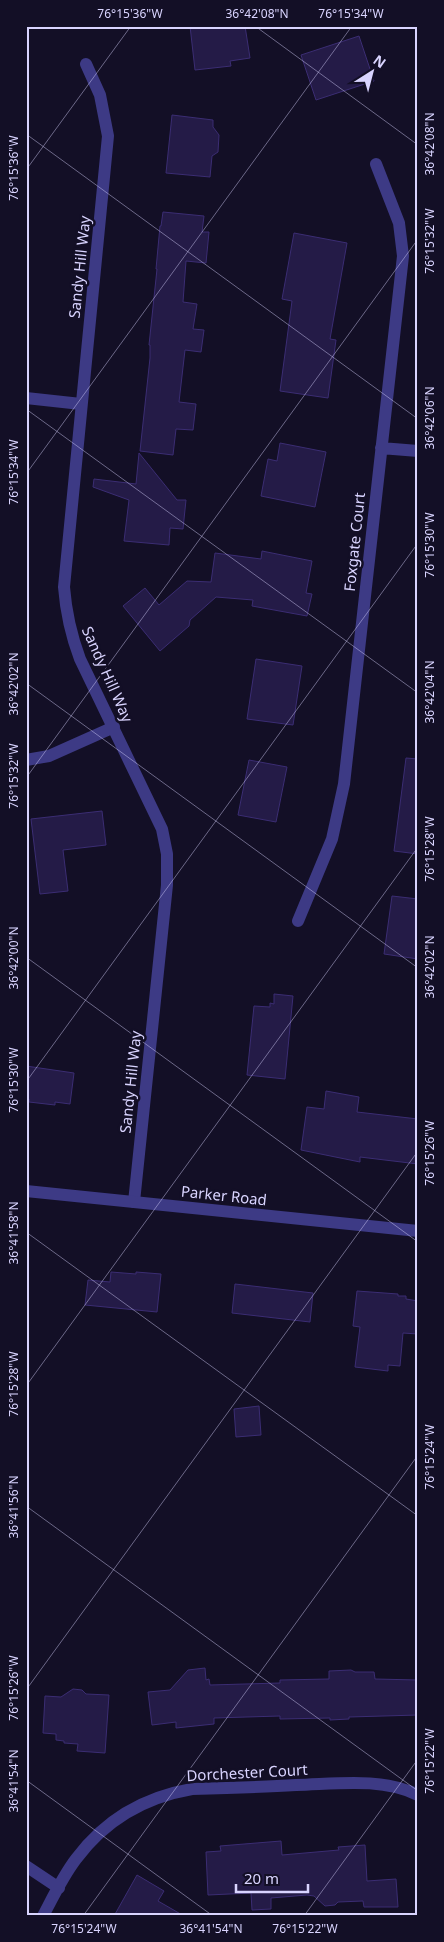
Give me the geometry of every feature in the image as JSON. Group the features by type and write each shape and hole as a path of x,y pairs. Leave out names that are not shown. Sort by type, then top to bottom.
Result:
{"street":[{"name":"Sandy Hill Way","path":"86,64 100,95 108,136 64,587 66,613 72,638 80,659 162,828 167,854 167,885 134,1202"},
{"name":"Foxgate Court","path":"298,921 332,839 344,784 403,256 399,223 376,164"},
{"path":"26,398 81,404"},
{"path":"381,448 418,451"},
{"path":"26,760 49,756 114,727"},
{"name":"Parker Road","path":"26,1191 418,1232"},
{"name":"Dorchester Court","path":"43,1916 74,1860 92,1839 122,1815 145,1802 171,1793 192,1789 354,1783 382,1785 418,1796"},
{"path":"26,1866 59,1888"}],"building":[{"path":"190,26 245,26 250,58 230,61 231,66 195,70"},
{"path":"359,36 374,81 316,100 301,55"},
{"path":"172,115 213,120 213,127 219,135 218,152 212,156 210,177 166,173"},
{"path":"163,212 204,216 202,232 209,232 206,263 186,261 183,302 197,304 193,329 204,330 201,352 185,350 179,402 196,404 193,430 176,429 173,455 140,451 150,358 149,345 160,226"},
{"path":"294,233 347,243 330,339 336,340 328,398 280,391 292,301 282,299"},
{"path":"280,443 326,452 315,507 261,496 268,459 277,461"},
{"path":"139,453 177,500 186,500 183,529 170,528 169,545 124,541 129,500 93,487 94,479 136,484"},
{"path":"262,551 312,561 306,593 312,594 307,616 252,606 253,600 216,597 190,620 189,626 160,651 123,606 145,588 159,605 187,581 211,582 215,553 261,559"},
{"path":"256,659 302,666 293,725 247,719"},
{"path":"406,758 418,759 418,854 394,851"},
{"path":"249,760 287,767 276,822 238,815"},
{"path":"102,811 106,845 63,850 68,891 40,894 31,819"},
{"path":"392,896 418,899 418,959 384,954"},
{"path":"274,994 293,996 285,1079 247,1075 254,1006 270,1007 270,1003 274,1004"},
{"path":"26,1066 74,1073 70,1104 55,1102 55,1105 29,1102 29,1099 26,1098"},
{"path":"326,1091 359,1097 357,1112 418,1119 418,1164 360,1157 360,1162 301,1150 307,1107 324,1109"},
{"path":"111,1272 161,1274 157,1312 85,1305 88,1280 110,1282"},
{"path":"235,1284 313,1293 310,1322 232,1313"},
{"path":"357,1291 398,1294 398,1296 406,1296 406,1299 418,1301 418,1334 403,1333 400,1366 388,1365 388,1371 355,1367 360,1327 353,1326"},
{"path":"259,1406 261,1435 236,1437 234,1409"},
{"path":"205,1668 206,1680 209,1679 210,1685 280,1683 280,1680 329,1679 329,1671 351,1670 355,1672 374,1672 375,1679 418,1680 418,1715 349,1717 349,1719 330,1720 330,1718 280,1719 280,1716 214,1718 214,1724 176,1728 176,1722 152,1725 148,1692 170,1690 188,1670"},
{"path":"73,1689 82,1690 86,1694 109,1695 105,1753 77,1751 78,1744 64,1743 64,1741 56,1740 56,1734 43,1733 45,1696 61,1697"},
{"path":"281,1841 282,1855 339,1850 338,1847 365,1845 367,1881 396,1879 398,1907 364,1907 363,1901 338,1902 335,1905 325,1906 314,1896 307,1895 271,1898 271,1909 252,1910 251,1893 208,1895 206,1852 221,1851 220,1846"},
{"path":"137,1875 164,1891 158,1901 184,1916 114,1916"}]}
